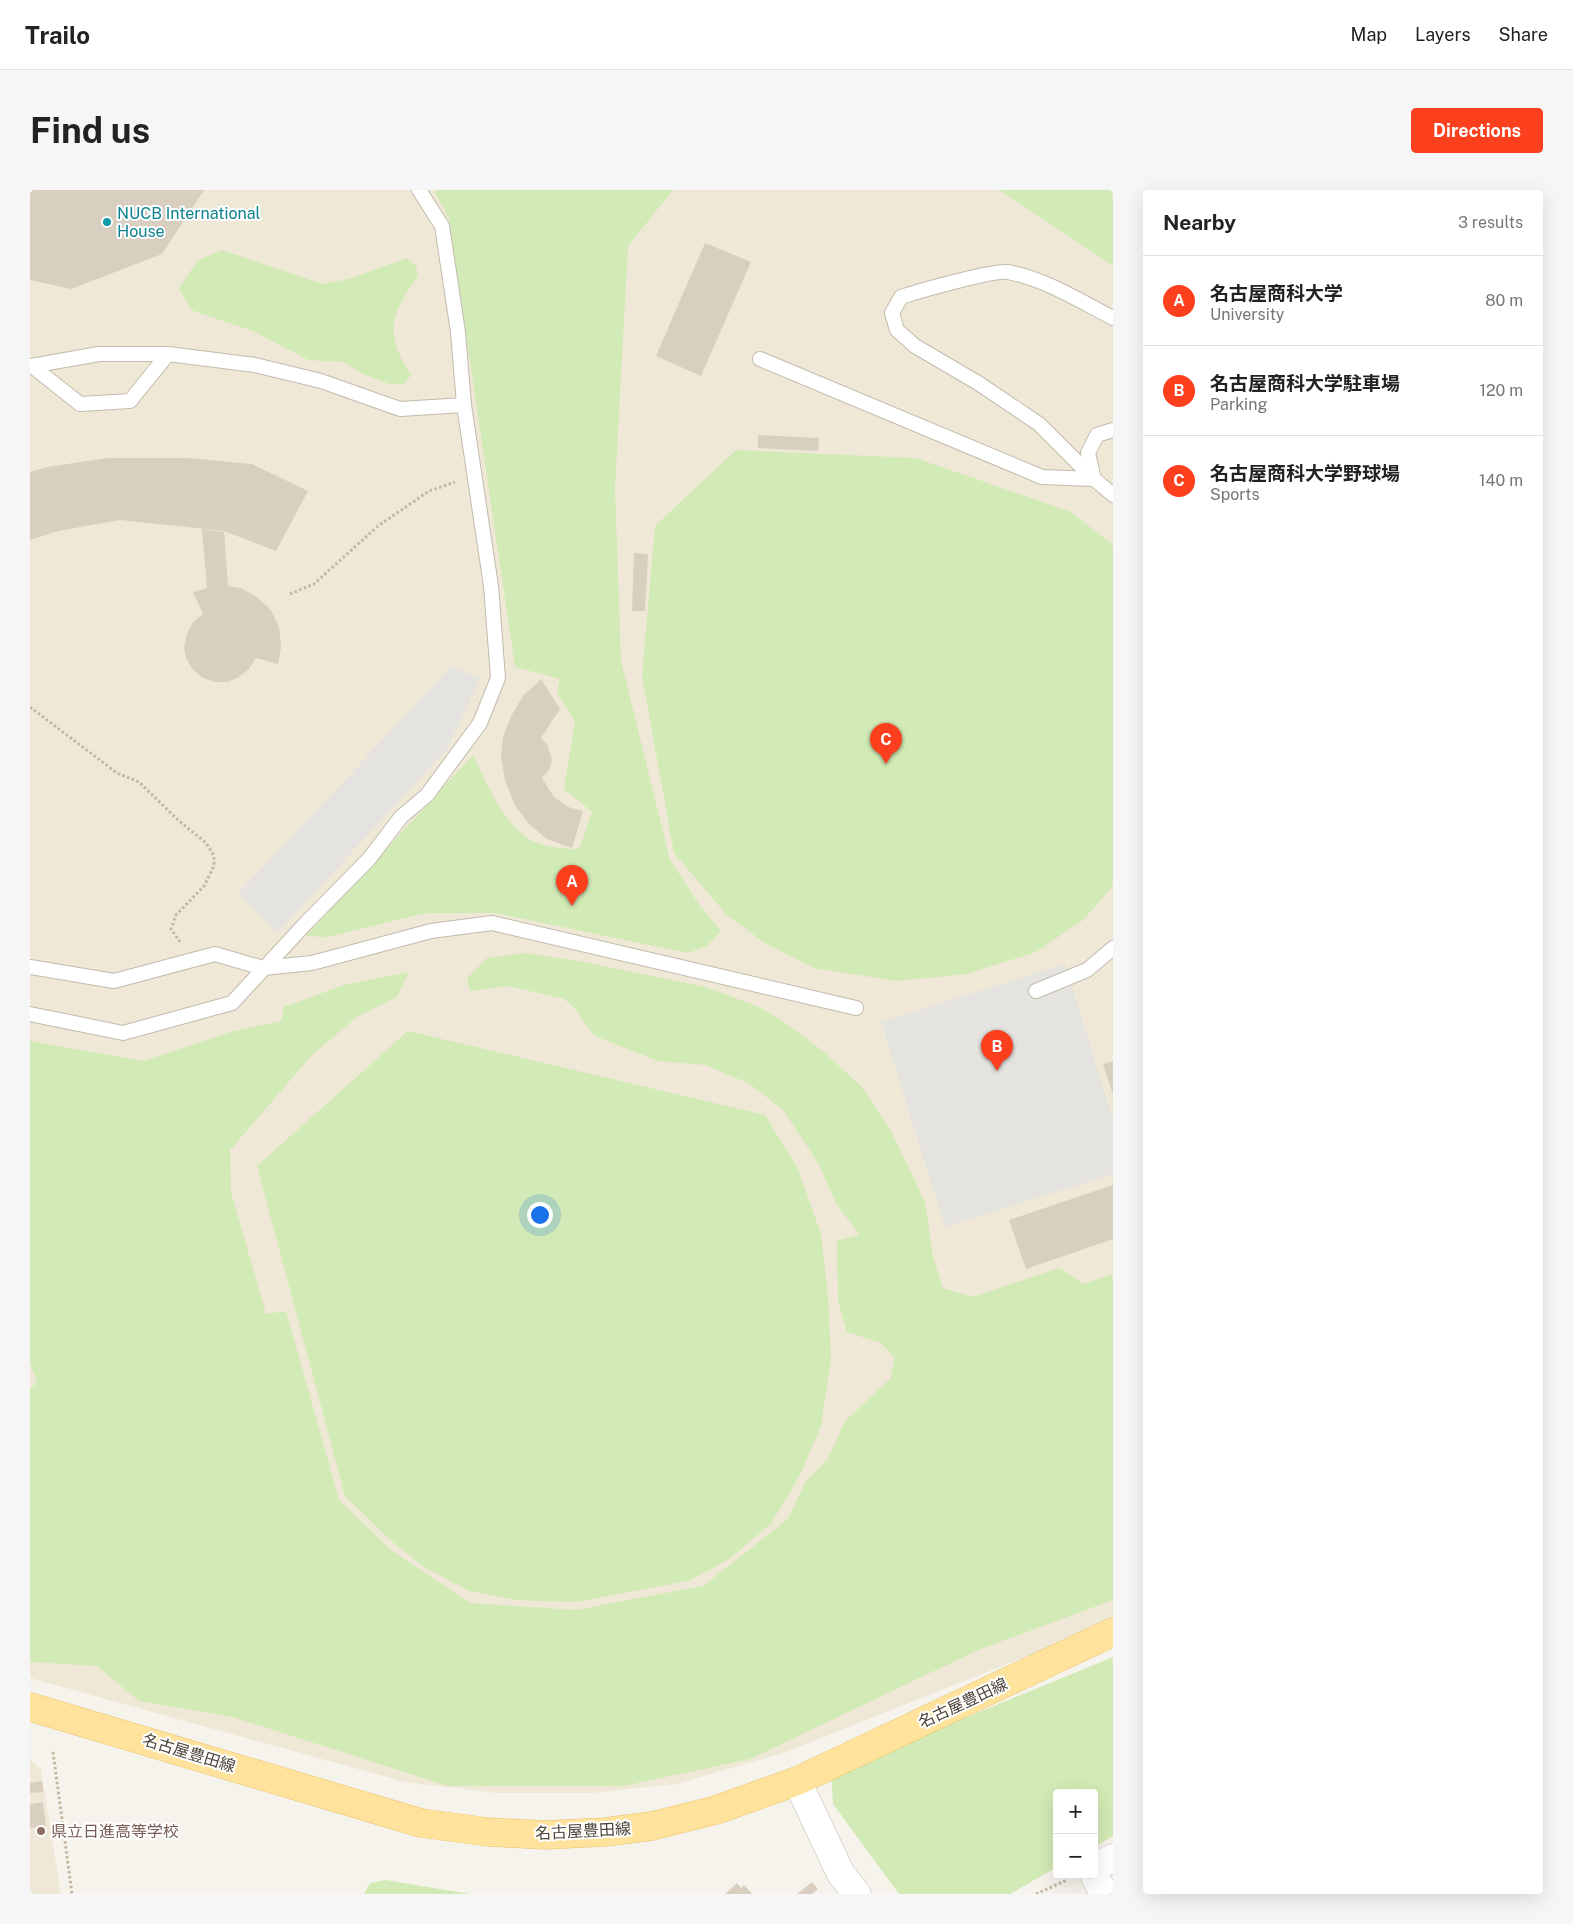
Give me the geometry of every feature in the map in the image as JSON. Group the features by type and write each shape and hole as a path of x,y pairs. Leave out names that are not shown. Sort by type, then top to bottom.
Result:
{"main road":[{"name":"名古屋豊田線","path":"30,1707 421,1823 488,1832 545,1836 605,1832 652,1826 716,1810 797,1781 1113,1632"}],"street":[{"path":"797,1781 840,1874 857,1894"},
{"path":"1098,1865 1113,1858"},
{"path":"1085,1879 1104,1894"}],"lane":[{"path":"30,1014 81,1026 123,1033 232,1003 263,968 369,859 401,817 428,796 480,723 498,678 491,586 464,405 458,332 442,226 419,190"},
{"path":"1113,318 1035,280 1006,272 901,297 892,314 897,330 915,346 978,383 1039,424 1094,479 1113,495"},
{"path":"31,366 99,354 168,354 255,365 321,380 400,409 464,405"},
{"path":"31,366 80,404 130,401 168,354"},
{"path":"760,359 1042,477 1094,479"},
{"path":"1094,479 1088,453 1097,435 1113,430"},
{"path":"30,967 114,981 216,954 263,968 312,963 431,931 492,923 856,1008"},
{"path":"1036,991 1087,970 1113,948"}],"path":[{"path":"290,594 314,584 378,526 429,491 475,475"},
{"path":"30,707 117,773 139,782 178,820 206,843 214,856 214,866 204,886 176,915 171,929 189,961"},
{"path":"53,1752 72,1894"},
{"path":"1036,1894 1077,1879"}],"shaded area":[{"path":"30,190 1113,190 1113,1622 783,1753 676,1784 592,1793 496,1793 405,1782 30,1678"},
{"path":"451,667 480,678 447,749 278,932 238,894"},
{"path":"1065,964 1113,1120 1113,1174 945,1227 881,1022"},
{"name":"県立日進高等学校","path":"30,1760 41,1769 61,1894 30,1894"}],"green space":[{"path":"434,190 673,190 628,246 615,488 621,661 670,860 700,906 721,931 707,946 688,953 495,913 426,913 327,937 306,936 473,755 501,810 517,829 526,837 538,843 552,847 579,849 592,812 564,789 575,721 557,692 560,679 515,667 449,219"},
{"path":"999,190 1113,190 1113,266"},
{"path":"222,250 322,284 349,279 407,258 416,266 418,276 401,302 394,324 394,336 397,347 411,375 405,384 389,384 361,373 343,362 308,360 253,331 191,310 179,288 197,261"},
{"path":"736,450 916,458 1071,512 1113,545 1113,886 1083,920 1036,952 967,974 896,981 814,968 765,943 726,914 674,853 642,676 655,526"},
{"path":"525,953 584,962 705,987 757,1006 787,1024 823,1051 863,1088 892,1133 925,1202 933,1257 943,1288 973,1297 1059,1268 1083,1284 1113,1274 1113,1600 978,1650 750,1759 624,1786 448,1786 233,1717 139,1701 97,1666 30,1662 30,1389 37,1382 30,1363 30,1041 143,1061 234,1031 281,1021 284,1007 344,985 409,972 397,997 357,1017 312,1055 230,1150 231,1192 266,1314 286,1311 339,1500 391,1550 470,1603 575,1610 703,1586 788,1519 806,1481 828,1459 845,1421 890,1379 895,1358 881,1343 847,1332 838,1302 837,1241 859,1235 836,1203 818,1163 783,1110 750,1084 705,1065 658,1061 595,1036 581,1019 578,1011 564,999 508,986 470,991 467,978 487,958"},
{"path":"408,1031 765,1115 798,1169 821,1234 828,1297 831,1358 821,1426 801,1473 771,1524 728,1560 688,1581 575,1602 516,1600 469,1591 424,1567 389,1539 345,1496 257,1166"},
{"path":"1113,1657 1113,1836 1098,1845 1098,1789 1053,1789 1053,1869 1010,1894 899,1894 833,1804 831,1773"},
{"path":"386,1880 470,1894 364,1894 370,1883"}],"building":[{"name":"NUCB International House","path":"30,190 204,190 162,254 71,289 30,280"},
{"path":"705,243 751,262 701,376 656,356"},
{"path":"758,435 819,438 818,451 758,448"},
{"path":"108,458 188,458 252,464 308,491 276,551 224,531 120,520 58,531 30,540 30,472 47,467"},
{"path":"202,529 224,532 228,586 241,588 257,597 271,610 279,627 281,647 278,664 256,658 249,669 239,677 228,682 215,682 203,678 193,670 186,658 184,646 187,634 193,622 203,614 193,592 207,588"},
{"path":"634,553 648,554 645,611 632,611"},
{"path":"541,679 560,709 541,738 547,744 552,760 549,770 542,778 554,797 568,807 583,811 572,848 547,839 530,825 515,806 505,780 501,757 503,737 511,716 523,696"},
{"path":"1113,1061 1113,1095 1103,1064"},
{"path":"1113,1185 1113,1239 1026,1269 1009,1220"},
{"path":"42,1781 43,1792 30,1793 30,1783"},
{"path":"43,1802 46,1826 30,1828 30,1804"},
{"path":"812,1882 818,1889 812,1894 797,1894"},
{"path":"737,1883 741,1888 744,1885 752,1894 725,1894"}],"place":[{"name":"NUCB International House","path":"107,222"},
{"name":"名古屋商科大学野球場","path":"886,764"},
{"name":"名古屋商科大学","path":"572,906"},
{"name":"名古屋商科大学駐車場","path":"997,1071"},
{"name":"県立日進高等学校","path":"41,1831"}]}
